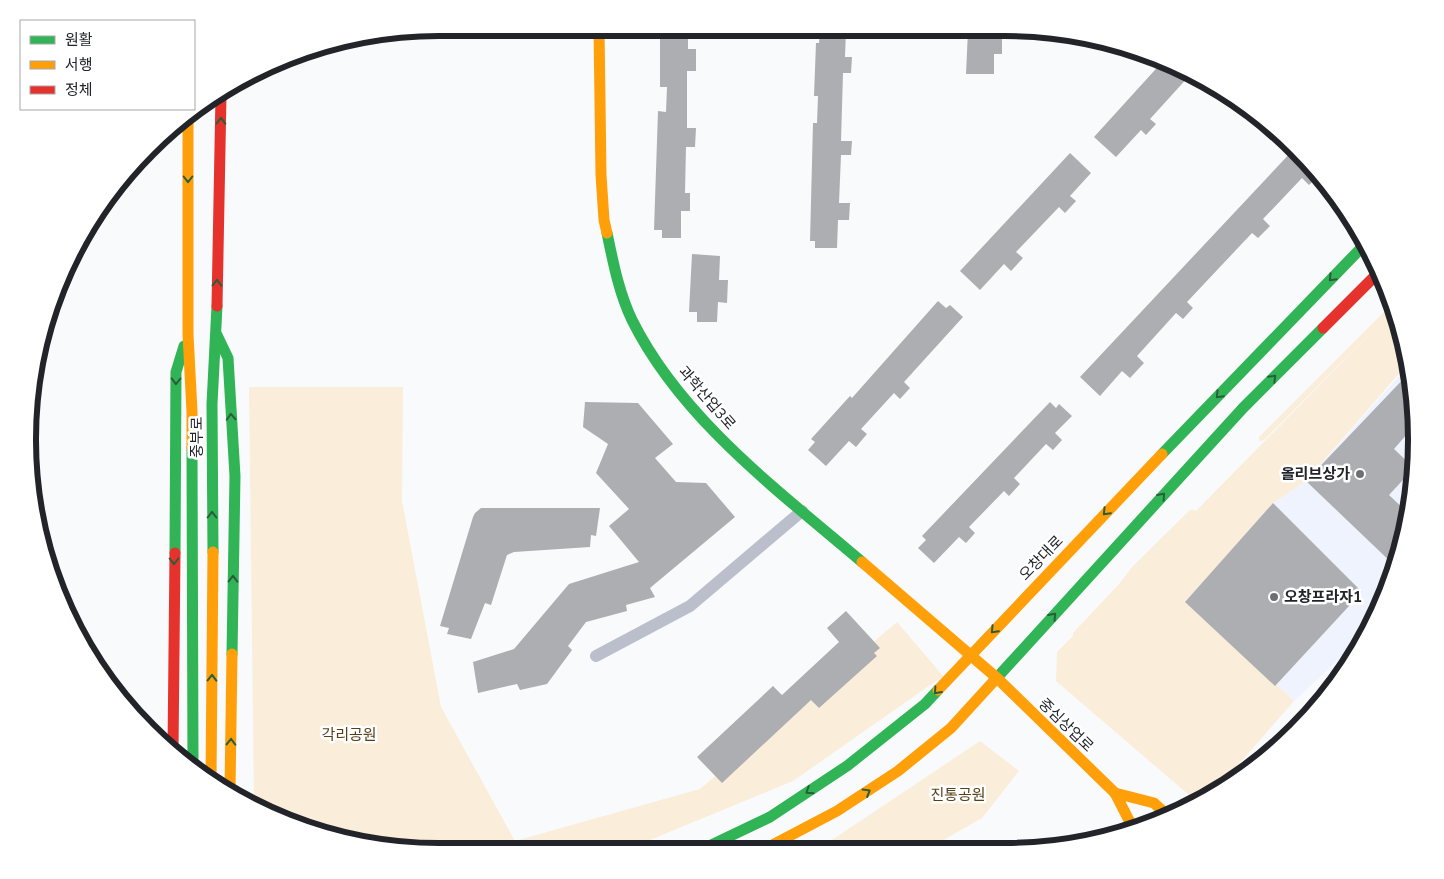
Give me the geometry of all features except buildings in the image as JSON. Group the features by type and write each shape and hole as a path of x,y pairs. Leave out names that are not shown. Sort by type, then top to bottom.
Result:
{"main road":[{"name":"과학산업3로","path":"600,36 601,175 604,220 618,284 632,320 653,356 673,385 709,426 746,463 996,678"},
{"name":"중부로","path":"211,772 212,404 216,332 221,100"},
{"name":"중부로","path":"188,125 188,334 192,412 193,758"},
{"name":"오창대로","path":"716,843 770,817 847,766 925,704 1203,411 1360,249"},
{"path":"777,843 836,811 878,785 951,728 1243,408 1374,277"},
{"path":"216,332 228,358 235,476 230,784"},
{"path":"173,742 176,372 188,334"},
{"name":"중심상업로","path":"996,678 1115,793 1130,822"},
{"name":"중심상업로","path":"1115,793 1154,803 1162,811"}],"street":[{"path":"596,656 690,606 802,511"}],"shaded area":[{"path":"1402,373 1407,413 1407,466 1400,518 1386,569 1366,618 1346,654 1294,701 1185,602 1273,503 1306,481"}],"green space":[{"path":"1386,310 1394,335 1401,371 1306,481 1273,503 1185,602 1294,701 1230,774 1194,795 1189,795 1056,681 1057,652 1133,566 1190,510 1196,511 1383,321 1264,440 1259,441 1259,437"},
{"name":"각리공원","path":"249,387 403,387 402,501 441,707 515,841 700,789 897,622 943,676 793,781 643,843 440,843 387,839 335,829 285,812 254,797"},
{"name":"진통공원","path":"980,741 1019,771 982,818 938,843 827,843"}],"traffic: fast":[{"path":"607,233 614,266 627,310 653,356 677,390 705,422 766,481 862,562"},
{"path":"1162,454 1360,249"},
{"path":"213,552 212,404 217,306"},
{"path":"993,682 1243,408 1323,328"},
{"path":"217,335 228,358 235,476 232,654"},
{"path":"175,553 176,372 184,346"},
{"path":"192,448 193,758"},
{"path":"716,843 770,817 847,766 925,704 938,690"}],"traffic: slow":[{"path":"599,36 601,175 604,220 607,233"},
{"path":"188,125 188,334 192,448"},
{"path":"938,690 1162,454"},
{"path":"211,772 213,552"},
{"path":"862,562 997,678 1115,793"},
{"path":"230,784 232,654"},
{"path":"776,843 837,811 898,771 951,728 993,682"},
{"path":"1130,822 1115,793 1154,803 1162,811"}],"traffic: jam":[{"path":"217,306 221,100"},
{"path":"1323,328 1374,277"},
{"path":"173,742 175,553"}],"place":[{"name":"올리브상가","path":"1360,474"},
{"name":"오창프라자1","path":"1274,597"}]}
